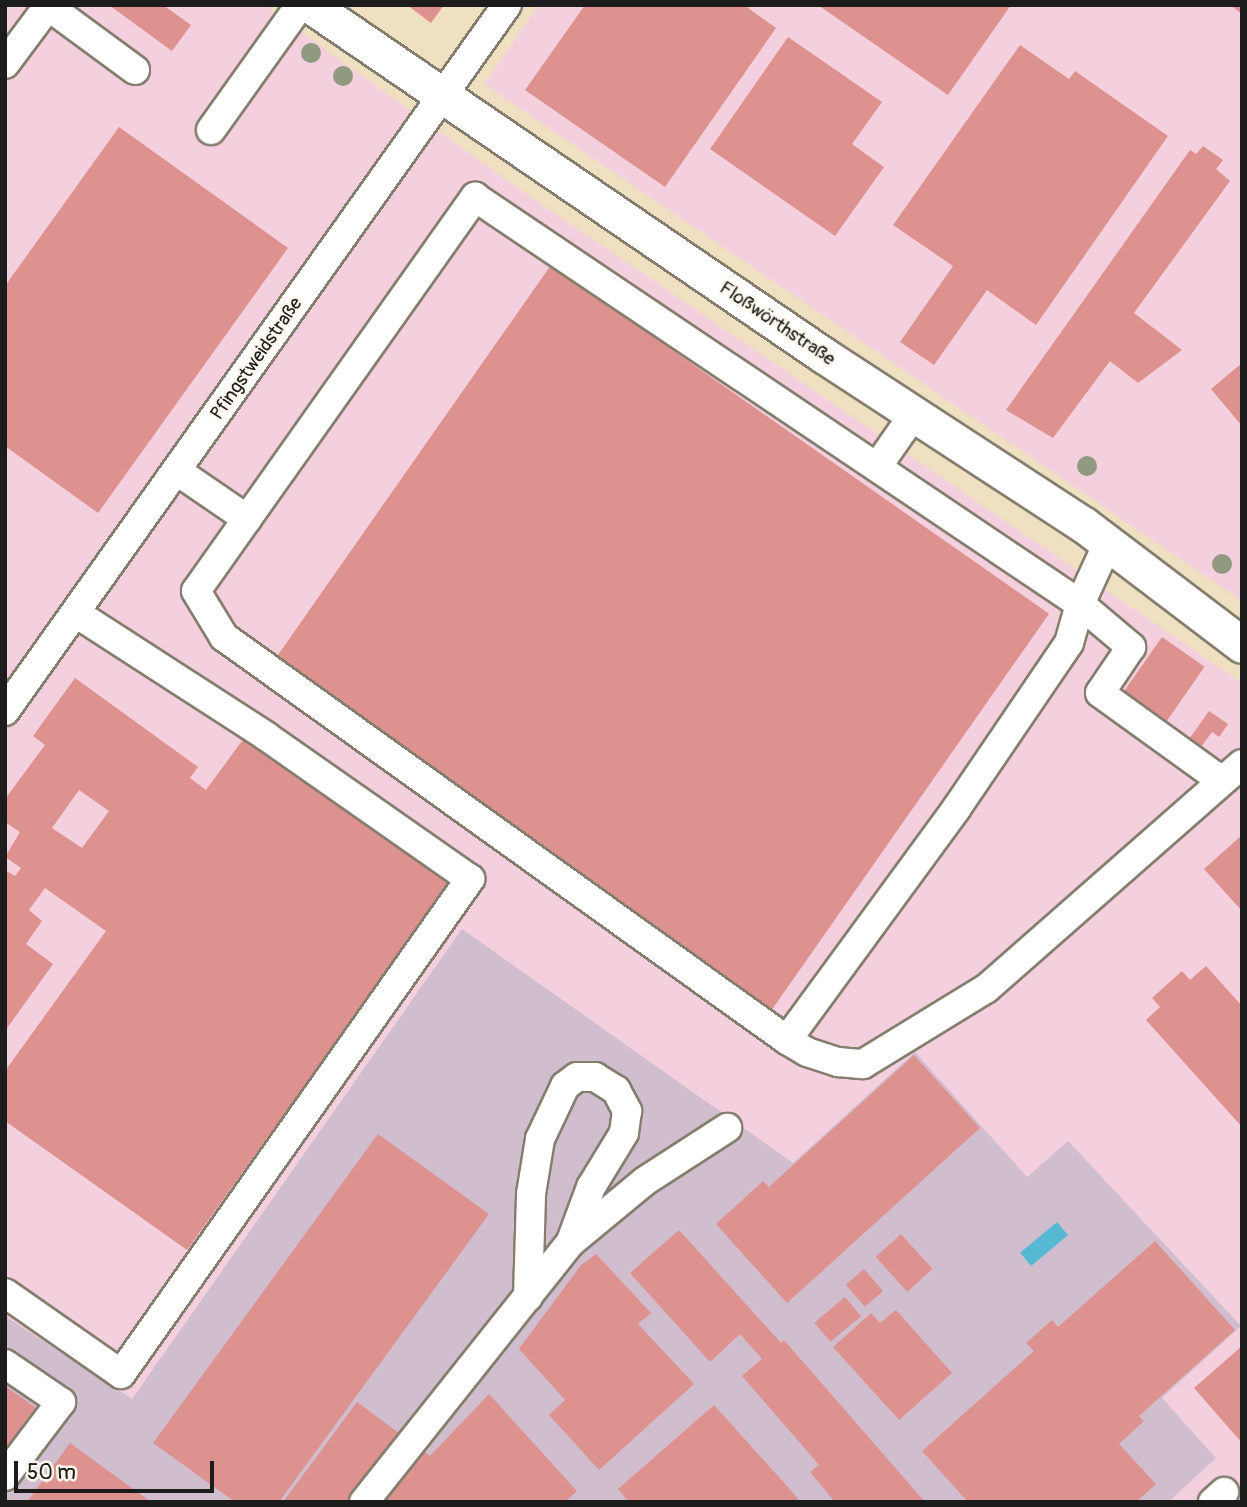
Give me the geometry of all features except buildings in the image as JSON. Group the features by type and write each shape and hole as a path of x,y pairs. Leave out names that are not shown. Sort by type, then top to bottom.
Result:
{"main road":[{"name":"Floßwörthstraße","path":"310,5 442,99 1108,543 1242,645"}],"street":[{"path":"211,130 300,5"},
{"name":"Pfingstweidstraße","path":"5,711 507,5"},
{"path":"5,64 48,6 135,70"},
{"path":"475,197 877,467 1080,604 1131,647 1100,693 1232,772 987,988 863,1064 838,1062 807,1052 541,866 224,637 196,591 475,197"},
{"path":"877,467 914,414"},
{"path":"177,471 247,519"},
{"path":"788,1040 956,809 1069,643 1080,604 1108,543"},
{"path":"5,1293 121,1374 470,879 266,736 76,613"},
{"path":"528,1297 531,1194 540,1139 565,1086 578,1077 595,1077 616,1090 627,1111 624,1133 592,1187 570,1244"},
{"path":"364,1502 570,1244 645,1181 727,1128"},
{"path":"5,1364 61,1402 5,1476"}],"shaded area":[{"path":"5,5 264,5 515,186 1242,683 1242,1502 5,1502"},
{"path":"539,5 1242,5 1242,601 484,84"},
{"path":"462,929 793,1163 915,1052 1027,1177 1068,1141 1241,1326 1162,1398 1216,1458 1168,1502 5,1502 5,1316 132,1399"}],"water":[{"path":"1057,1222 1068,1235 1031,1266 1020,1253"}]}
